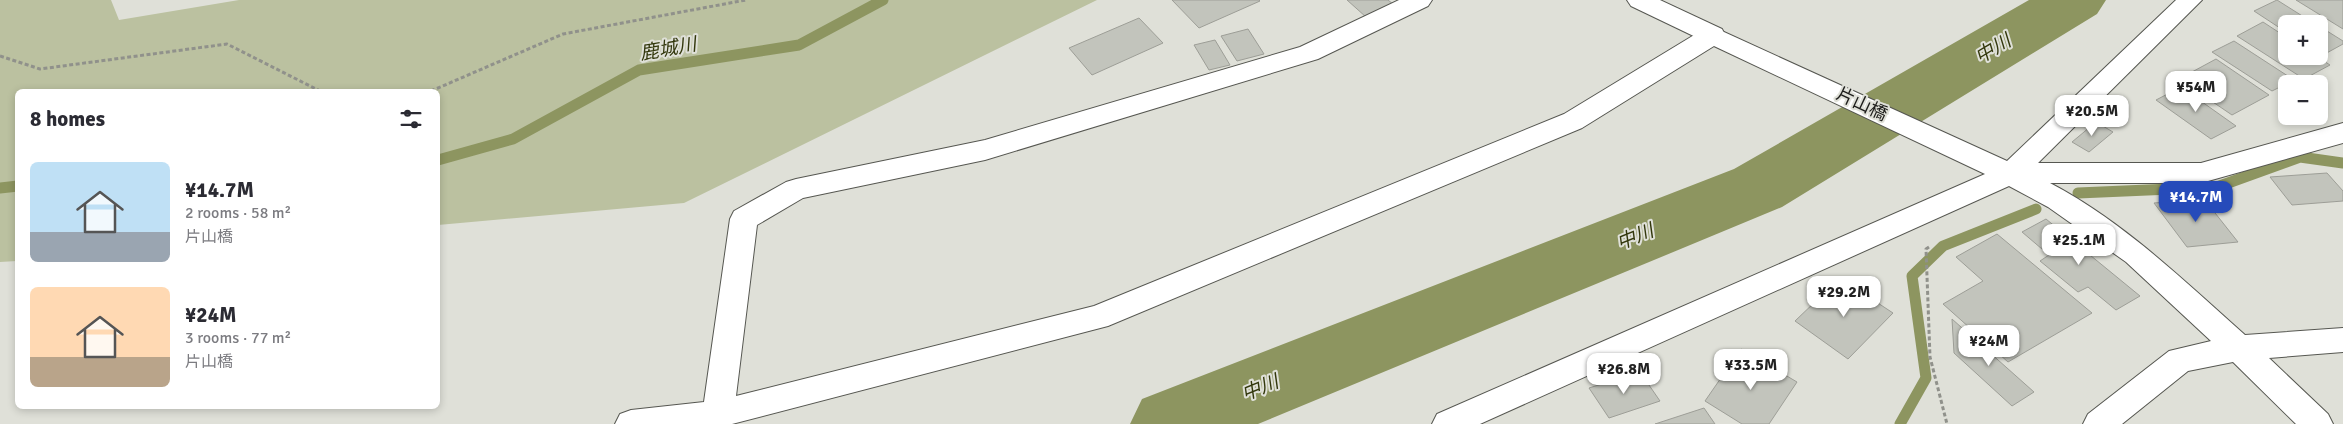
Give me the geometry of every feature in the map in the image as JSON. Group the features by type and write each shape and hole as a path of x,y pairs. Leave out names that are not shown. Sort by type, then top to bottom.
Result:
{"street":[{"path":"718,414 744,219 796,189 985,150 1309,53 1420,0"},
{"name":"片山橋","path":"1639,0 2010,174 2058,200 2136,254 2239,348 2317,424"},
{"path":"1448,424 2010,174 2190,0"},
{"path":"631,424 718,414 1098,317 1573,120 1713,35"},
{"path":"2010,174 2201,173 2343,133"},
{"path":"2099,424 2180,360 2239,348 2343,340"}],"path":[{"path":"436,89 563,34 746,0"},
{"path":"0,56 40,70 227,44 316,89"},
{"path":"1926,249 1930,358 1947,424"}],"green space":[{"path":"0,0 111,0 119,20 239,0 1097,0 684,203 440,225 440,89 15,89 15,261 0,262"}],"building":[{"path":"1172,0 1259,0 1260,1 1199,28"},
{"path":"1347,0 1388,0 1393,4 1366,17"},
{"path":"2277,0 2301,15 2278,15 2278,27 2254,11"},
{"path":"2296,0 2343,0 2343,29 2328,20 2328,15 2320,15"},
{"path":"1139,18 1163,43 1092,75 1069,48"},
{"path":"2263,22 2278,32 2278,62 2237,36"},
{"path":"1248,29 1264,54 1237,61 1221,36"},
{"path":"2328,32 2343,41 2343,44 2328,52"},
{"path":"1215,40 1230,65 1209,70 1194,45"},
{"path":"2234,41 2286,75 2278,75 2278,88 2272,91 2212,52"},
{"path":"2216,59 2269,95 2232,115 2179,79"},
{"path":"2282,65 2330,65 2311,75 2298,75"},
{"path":"2181,87 2236,126 2211,139 2156,100"},
{"path":"2096,122 2113,132 2089,152 2072,142"},
{"path":"2327,173 2343,191 2343,201 2292,205 2270,177"},
{"path":"2204,199 2238,242 2187,247 2154,203"},
{"path":"2046,219 2140,296 2116,310 2088,287 2078,292 2040,261 2049,255 2022,232"},
{"path":"1997,234 2092,313 2008,362 1943,304 1983,281 1956,257"},
{"path":"1840,278 1893,313 1848,359 1795,321"},
{"path":"1952,319 2034,392 2012,406 1954,353"},
{"path":"1741,349 1797,382 1769,424 1742,424 1705,401"},
{"path":"1640,372 1660,401 1609,418 1589,388"},
{"path":"1704,408 1715,424 1655,424"}],"waterway":[{"name":"鹿城川","path":"440,159 513,139 639,70 799,45 883,0"},
{"name":"中川","path":"1170,424 1758,188 2076,0"},
{"path":"2078,193 2217,187 2300,157 2343,163"},
{"name":"鹿城川","path":"0,188 15,186"},
{"path":"1900,424 1926,378 1912,276 1943,246 2036,209"}]}
